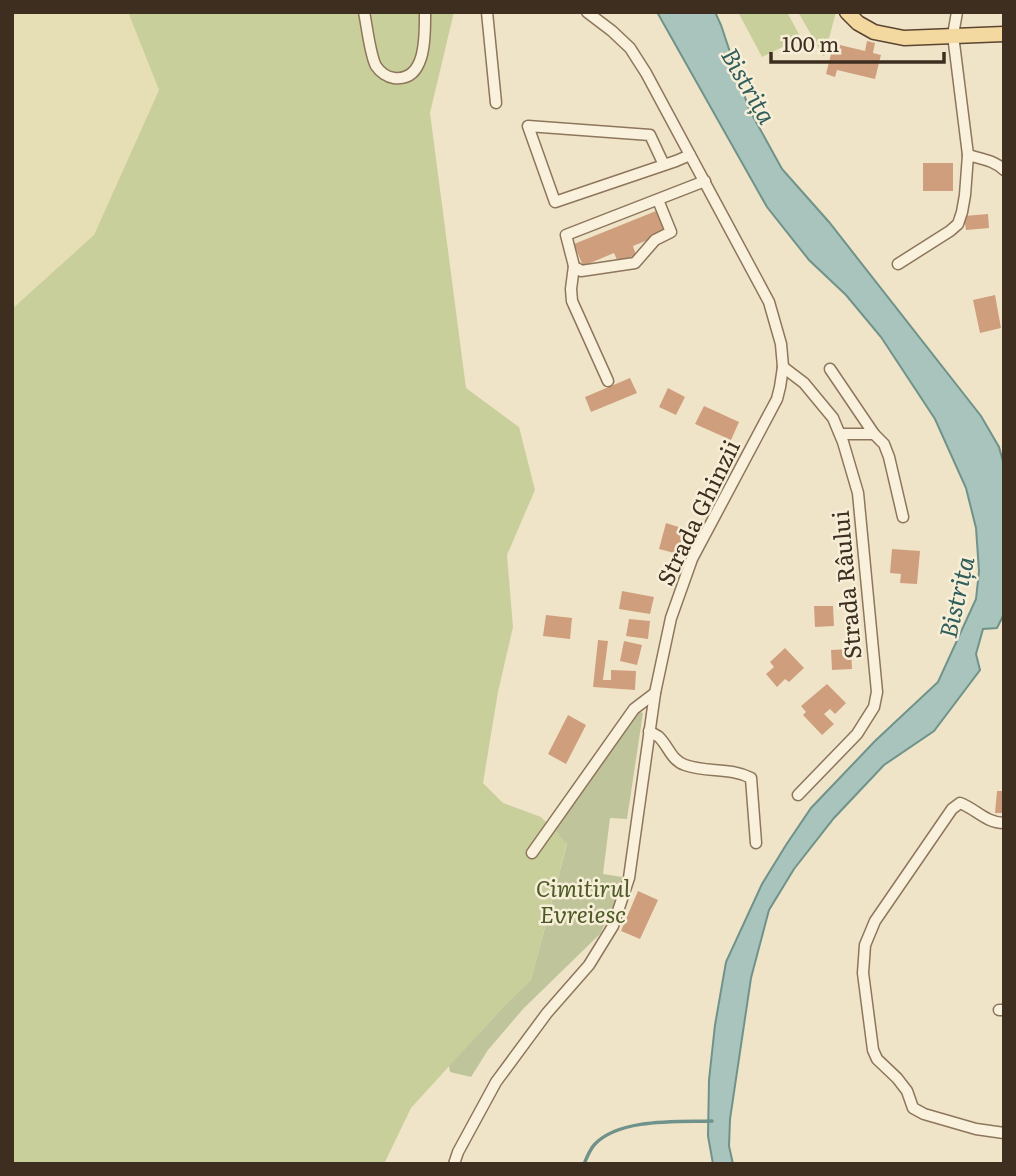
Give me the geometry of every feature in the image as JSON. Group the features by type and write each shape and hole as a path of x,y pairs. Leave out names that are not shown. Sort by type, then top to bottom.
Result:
{"main road":[{"path":"847,12 858,23 874,32 904,38 1004,34"}],"street":[{"path":"364,12 376,66 385,75 396,78 408,76 417,69 424,48 425,12"},
{"path":"486,12 496,103"},
{"name":"Strada Ghinzii","path":"454,1164 496,1082 547,1013 589,965 613,926 629,878 655,693 671,618 692,559 776,399 783,367 781,344 769,302 646,72 630,48 587,12"},
{"path":"898,264 958,224 965,195 968,155 953,35 957,12"},
{"path":"664,164 650,135 528,126 555,202 690,155"},
{"path":"968,155 991,161 1004,170"},
{"path":"608,381 572,301 574,266 566,235 705,181"},
{"path":"574,266 580,271 635,263 655,240 671,232 657,200"},
{"name":"Strada Râului","path":"783,367 804,383 833,418 858,493 877,692 874,707 857,734 798,795"},
{"path":"830,369 884,444 903,517"},
{"path":"839,434 874,433"},
{"path":"532,853 634,709 655,693"},
{"path":"649,732 660,738 676,761 683,765 732,771 751,778 756,843"},
{"path":"1004,823 995,823 984,818 960,803 952,809 875,921 865,945 863,973 873,1050 877,1059 902,1085 913,1108 923,1114 976,1129 1004,1133"}],"shaded area":[{"path":"12,12 128,12 159,90 94,235 12,309"}],"green space":[{"path":"128,12 454,12 430,113 466,388 519,427 535,490 507,555 513,627 498,692 483,783 503,803 541,817 567,843 531,980 411,1108 384,1164 12,1164 12,309 94,235 159,90"},
{"path":"738,12 787,12 801,38 762,57"},
{"path":"798,12 836,12 824,57"},
{"name":"Cimitirul Evreiesc","path":"637,711 643,713 627,819 610,818 603,874 622,877 616,901 600,934 523,1009 488,1050 471,1077 450,1072 449,1066 531,980 567,844 555,831"}],"water":[{"path":"657,12 715,12 749,109 782,169 829,222 981,416 999,447 1004,465 1004,614 997,628 983,629 976,654 980,670 934,731 884,765 834,818 794,869 769,910 751,978 730,1119 729,1146 733,1164 713,1164 708,1136 709,1080 726,962 762,884 811,808 875,741 938,682 976,599 979,571 976,528 966,488 935,419 881,337 846,295 809,260 767,207"}],"building":[{"path":"867,41 875,43 873,53 881,55 875,79 837,70 835,77 826,74 832,50 838,52 840,45 865,51"},
{"path":"923,163 953,163 953,191 923,191"},
{"path":"656,211 665,233 633,246 636,255 618,262 614,253 583,266 574,244"},
{"path":"988,214 989,228 966,230 964,216"},
{"path":"995,295 1001,328 980,333 973,300"},
{"path":"630,378 637,393 591,412 585,397"},
{"path":"668,388 685,397 676,415 659,407"},
{"path":"704,406 739,422 731,440 695,424"},
{"path":"666,523 685,529 678,554 659,549"},
{"path":"892,549 920,551 917,584 900,583 901,574 890,573"},
{"path":"622,591 654,597 650,614 619,609"},
{"path":"814,606 833,606 834,626 815,627"},
{"path":"546,615 572,618 570,639 543,636"},
{"path":"629,619 650,621 648,639 626,636"},
{"path":"598,640 608,641 603,680 611,680 611,670 636,671 635,690 593,687"},
{"path":"624,641 642,645 637,665 620,661"},
{"path":"785,648 804,668 789,682 785,679 777,687 766,674 774,667 770,662"},
{"path":"851,649 852,669 832,670 831,650"},
{"path":"827,684 846,703 835,714 830,709 824,714 834,724 822,735 803,715 806,712 801,706"},
{"path":"568,715 586,725 566,764 548,754"},
{"path":"997,791 1004,791 1004,813 995,813"},
{"path":"638,891 658,900 640,939 621,931"}],"waterway":[{"path":"584,1164 595,1144 619,1130 650,1123 712,1121"}],"water label":[{"name":"Bistrița","path":"750,85"},
{"name":"Bistrița","path":"955,597"}]}
